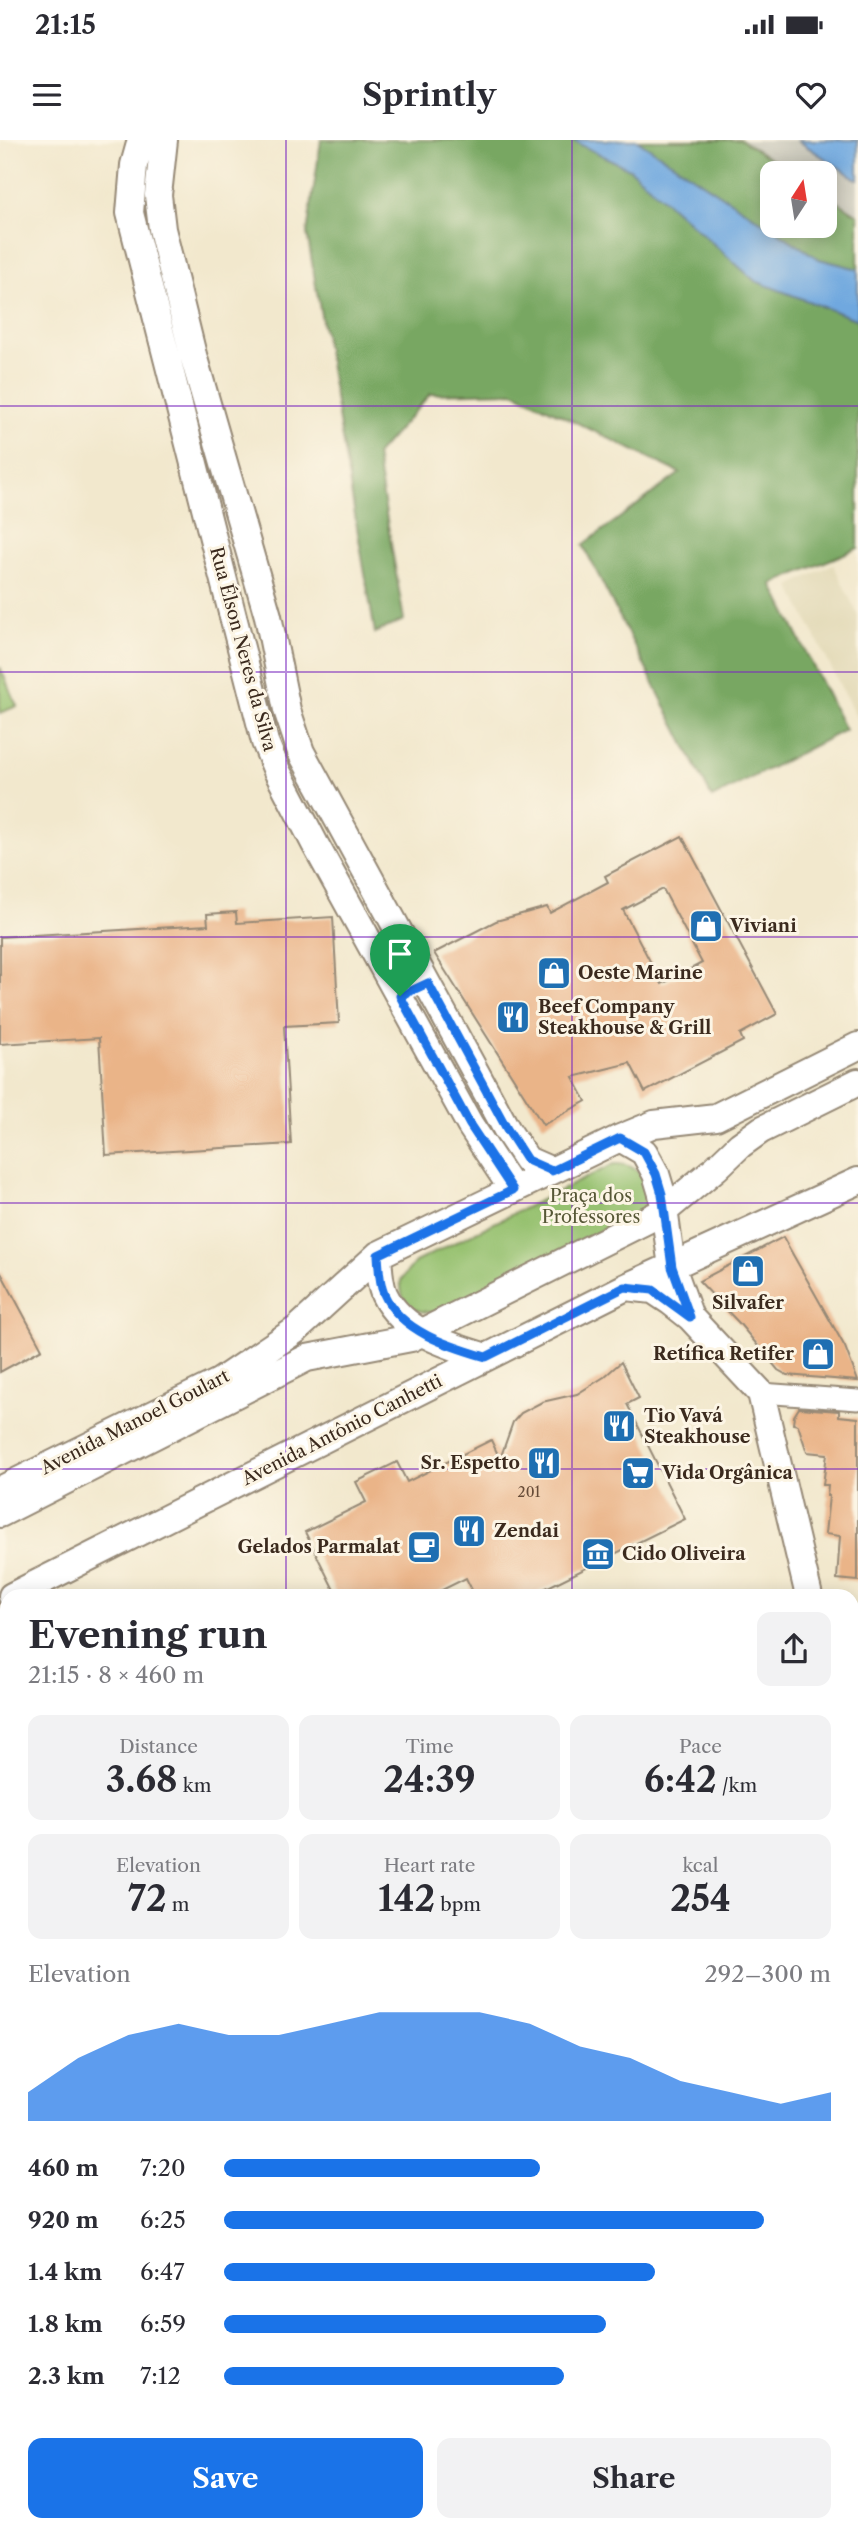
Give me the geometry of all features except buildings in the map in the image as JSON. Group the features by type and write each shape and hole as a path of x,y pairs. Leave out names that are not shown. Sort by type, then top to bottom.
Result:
{"street":[{"name":"Rua Élson Neres da Silva","path":"141,140 134,166 130,213 265,742 315,844 470,1125 513,1190"},
{"name":"Rua Élson Neres da Silva","path":"164,140 158,195 162,229 193,355 268,615 291,721 301,752 507,1129 527,1160 552,1171"},
{"path":"400,996 428,983"},
{"name":"Avenida Manoel Goulart","path":"0,1490 219,1382 296,1330 378,1255 620,1138 654,1124 716,1117 858,1046"},
{"name":"Avenida Manoel Goulart","path":"0,1514 307,1358 411,1338 663,1212 761,1130 858,1082"},
{"path":"620,1138 644,1152 656,1174 662,1194 672,1267 690,1317"},
{"name":"Avenida Antônio Canhetti","path":"26,1589 625,1287 858,1181"},
{"path":"378,1255 384,1292 391,1305 420,1333 451,1347 486,1357"},
{"path":"625,1287 653,1290 690,1317 761,1393 807,1589"},
{"path":"761,1393 858,1400"}],"shaded area":[{"path":"741,140 858,140 858,215 837,201 837,161 774,161"},
{"path":"833,564 858,615 858,721 790,586"}],"green space":[{"path":"321,140 571,140 630,169 755,281 858,320 858,548 772,584 845,730 712,798 583,545 680,473 514,392 430,394 376,455 404,620 375,633 307,233"},
{"path":"637,140 741,140 774,161 760,161 760,220"},
{"path":"837,201 858,215 858,269 819,259 787,238 837,238"},
{"path":"0,667 17,706 0,713"},
{"name":"Praça dos Professores","path":"614,1164 632,1167 644,1178 648,1193 643,1210 437,1312 421,1311 405,1302 401,1280 415,1262"}],"water":[{"path":"571,140 637,140 760,220 760,238 787,238 819,259 858,269 858,320 755,281 630,169"},
{"path":"797,140 858,140 858,180 837,166 837,161 829,161"}],"place":[{"name":"Viviani","path":"706,926"},
{"name":"Oeste Marine","path":"554,973"},
{"name":"Beef Company Steakhouse & Grill","path":"513,1017"},
{"name":"Silvafer","path":"748,1271"},
{"name":"Retífica Retifer","path":"818,1354"},
{"name":"Tio Vavá Steakhouse","path":"619,1426"},
{"name":"Sr. Espetto","path":"544,1463"},
{"name":"Vida Orgânica","path":"638,1473"},
{"name":"Zendai","path":"469,1531"},
{"name":"Gelados Parmalat","path":"424,1547"},
{"name":"Cido Oliveira","path":"598,1554"}],"route":[{"path":"428,983 507,1129 527,1160 552,1171 620,1138 644,1152 656,1174 662,1194 672,1267 690,1317 653,1290 625,1287 486,1357 451,1347 420,1333 391,1305 384,1292 378,1255 513,1190 470,1125 400,996 428,983"}]}
